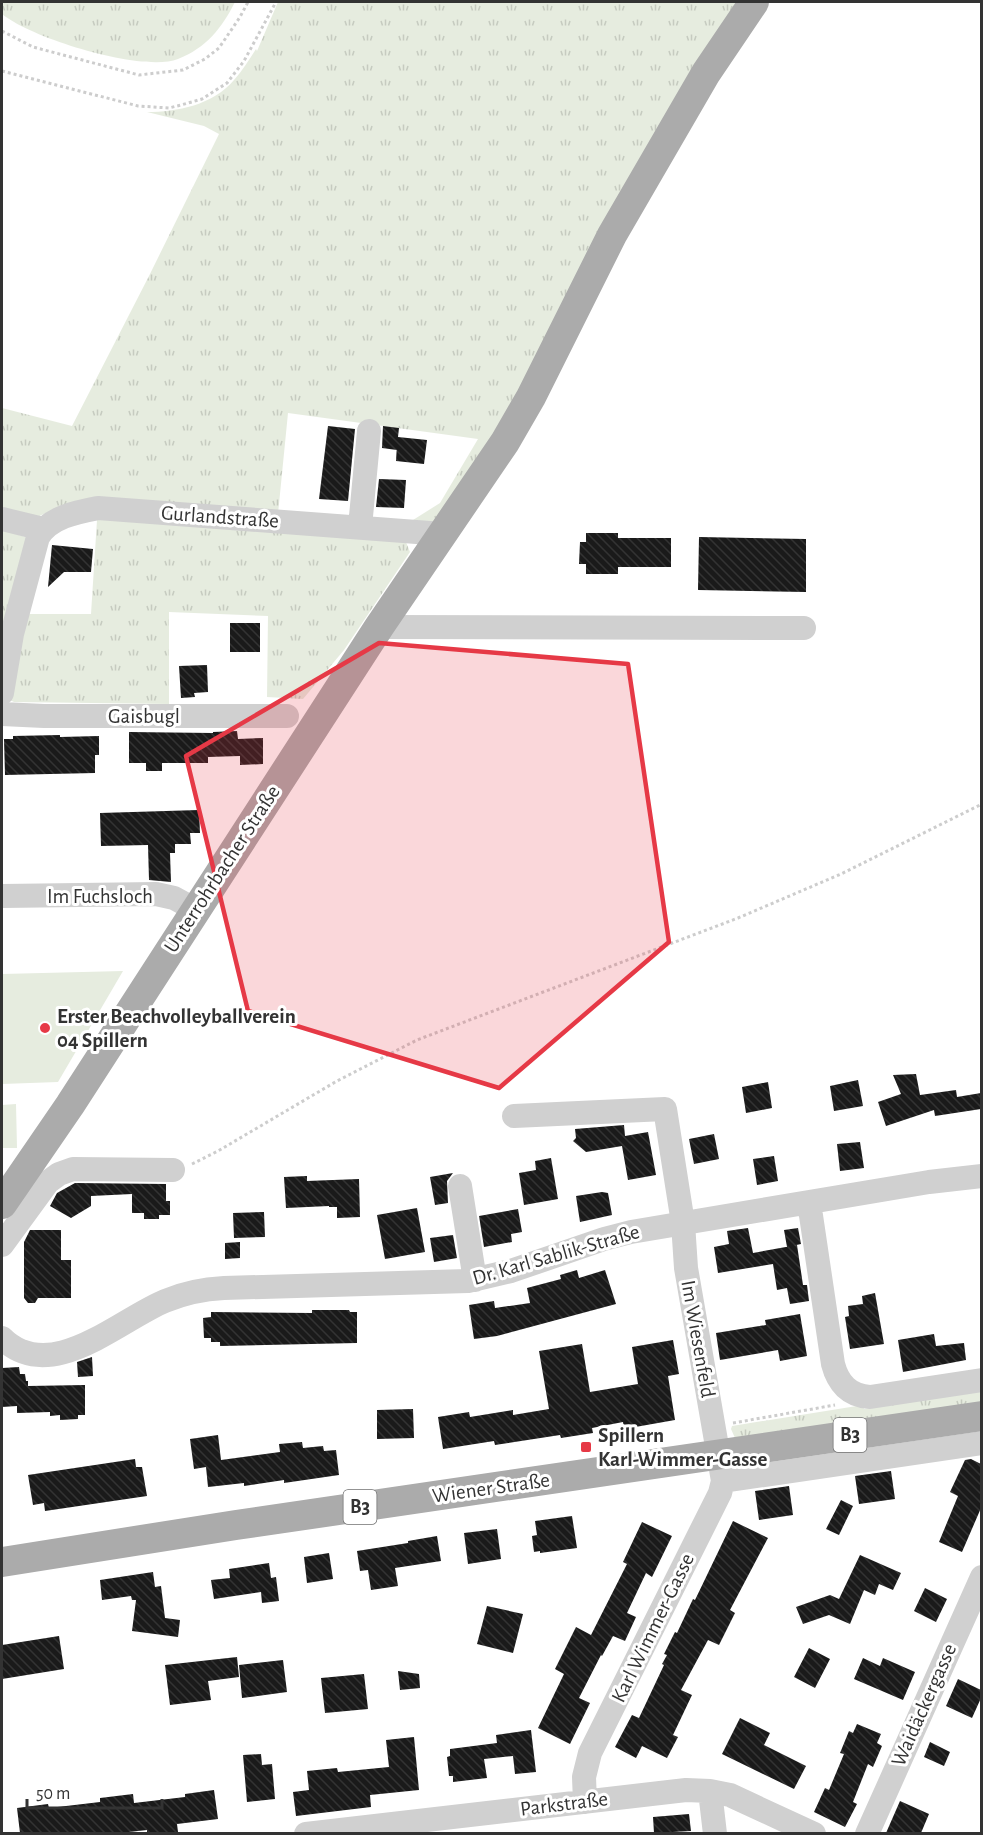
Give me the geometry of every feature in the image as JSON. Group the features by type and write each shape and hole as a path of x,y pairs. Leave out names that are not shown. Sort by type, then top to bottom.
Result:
{"main road":[{"name":"Unterrohrbacher Straße","path":"2,1204 70,1105 380,627 505,442 531,398 612,235 706,73 754,2"},
{"name":"Wiener Straße","path":"2,1562 247,1523 981,1416"}],"street":[{"path":"360,527 369,430"},
{"name":"Gurlandstraße","path":"43,529 66,516 98,508 443,534"},
{"path":"2,519 43,529 35,549 12,634 2,693"},
{"path":"380,627 804,628"},
{"name":"Gaisbugl","path":"2,714 287,716"},
{"name":"Im Fuchsloch","path":"2,896 156,894 174,898 196,910"},
{"name":"Im Wiesenfeld","path":"514,1116 665,1109 683,1223 686,1268 718,1454"},
{"path":"2,1245 48,1182 58,1174 73,1169 173,1170"},
{"name":"Dr. Karl Sablik-Straße","path":"2,1338 15,1348 32,1353 63,1354 164,1301 208,1289 476,1280 521,1268 621,1234 981,1176"},
{"path":"460,1186 476,1280"},
{"path":"809,1202 838,1379 854,1394 870,1397 981,1380"},
{"name":"Wiener Straße","path":"718,1454 981,1443"},
{"name":"Karl Wimmer-Gasse","path":"585,1802 584,1778 590,1753 720,1493 718,1454"},
{"name":"Waidäckergasse","path":"867,1833 981,1577"},
{"name":"Parkstraße","path":"306,1833 686,1790 710,1791 746,1801 814,1833"},
{"path":"710,1791 715,1833"}],"path":[{"path":"2,31 33,46 139,75 183,70 205,59 219,48 248,2"},
{"path":"2,71 138,106 169,108 181,105 202,99 227,83 244,61 276,2"},
{"path":"173,1170 194,1164 337,1081 417,1040 622,960 738,918 841,874 981,804"},
{"path":"718,1454 852,1402 854,1394"}],"highlighted area":[{"path":"379,643 628,664 669,942 499,1088 248,1011 186,756"}],"green space":[{"path":"2,2 235,2 219,29 205,43 178,59 161,62 139,61 87,51 37,33 2,14"},
{"path":"278,2 744,2 515,409 434,523 413,520 440,503 478,439 288,413 278,514 69,503 37,517 2,509 2,408 72,426 219,134 204,126 147,112 170,111 194,105 216,96 225,89 240,73 256,49 257,51"},
{"path":"102,514 406,542 410,552 344,650 303,699 267,697 268,616 169,612 169,704 14,702 6,698 23,614 91,614 97,520"},
{"path":"2,530 29,538 2,632"},
{"name":"Erster Beachvolleyballverein 04 Spillern","path":"123,971 58,1082 2,1084 2,974"},
{"path":"16,1104 17,1148 2,1148 2,1105"},
{"path":"981,1390 981,1404 735,1438 731,1429 732,1426 863,1405 864,1409"}],"building":[{"path":"328,426 355,429 348,501 319,499"},
{"path":"383,426 399,428 398,437 427,440 424,464 396,461 397,450 382,448"},
{"path":"379,479 406,480 404,508 376,507"},
{"path":"586,533 618,533 618,538 671,538 671,567 618,567 618,574 586,574 586,564 579,564 580,542 586,542"},
{"path":"699,537 806,539 806,592 698,590"},
{"path":"52,545 93,549 91,572 64,572 48,587"},
{"path":"230,623 260,623 260,652 230,652"},
{"path":"207,665 208,692 194,693 195,697 181,698 179,666"},
{"path":"237,731 238,739 263,738 263,764 240,765 240,756 208,757 208,763 162,763 162,771 146,771 146,763 129,763 129,732"},
{"path":"60,735 60,737 99,736 99,755 95,755 95,773 5,775 4,739 13,739 13,736"},
{"path":"199,810 200,833 190,833 191,844 175,844 175,853 170,853 171,882 149,880 148,845 101,846 100,813"},
{"path":"916,1074 920,1095 956,1090 957,1097 981,1093 981,1109 935,1116 934,1110 886,1126 878,1102 901,1094 893,1075"},
{"path":"858,1080 863,1106 834,1111 830,1086"},
{"path":"768,1082 772,1108 746,1113 742,1087"},
{"path":"624,1125 625,1136 648,1132 656,1175 628,1180 622,1146 586,1152 573,1141 576,1138 575,1129"},
{"path":"714,1134 719,1159 694,1164 689,1139"},
{"path":"860,1142 864,1168 840,1171 837,1144"},
{"path":"774,1156 778,1181 757,1185 753,1159"},
{"path":"551,1158 558,1199 524,1205 519,1173 536,1170 535,1161"},
{"path":"453,1173 447,1181 448,1203 435,1205 430,1177"},
{"path":"307,1176 307,1181 359,1179 360,1217 337,1218 337,1207 329,1206 286,1208 284,1177"},
{"path":"75,1183 166,1184 166,1201 170,1201 170,1215 159,1215 159,1219 144,1219 144,1213 132,1213 132,1194 91,1196 91,1206 71,1218 50,1206 57,1193"},
{"path":"608,1193 612,1215 580,1222 576,1196"},
{"path":"417,1208 425,1252 385,1259 377,1215"},
{"path":"518,1209 522,1232 511,1234 512,1242 484,1247 479,1216"},
{"path":"264,1212 265,1237 234,1238 233,1213"},
{"path":"748,1228 753,1253 797,1245 803,1285 807,1285 809,1301 790,1304 787,1288 777,1290 773,1264 718,1273 714,1247 729,1244 727,1231"},
{"path":"798,1228 801,1244 787,1247 784,1230"},
{"path":"30,1230 61,1230 61,1260 71,1260 71,1298 38,1298 35,1303 28,1303 24,1298 24,1242"},
{"path":"453,1235 457,1258 434,1262 430,1238"},
{"path":"240,1242 240,1258 225,1259 225,1243"},
{"path":"577,1270 579,1278 605,1270 616,1304 497,1336 474,1339 469,1305 494,1301 495,1308 530,1303 527,1288 561,1279 560,1275"},
{"path":"875,1293 884,1344 850,1349 845,1317 849,1316 848,1306 863,1304 862,1296"},
{"path":"312,1310 357,1312 357,1343 220,1346 220,1342 211,1342 211,1338 204,1338 203,1318 211,1317 211,1312 312,1313"},
{"path":"800,1314 807,1356 780,1361 778,1350 720,1360 716,1333 766,1325 765,1320"},
{"path":"934,1334 936,1346 964,1343 966,1360 903,1372 898,1340"},
{"path":"673,1340 679,1374 668,1376 675,1420 624,1429 623,1422 592,1428 593,1433 561,1438 560,1435 495,1445 494,1441 443,1449 438,1417 469,1412 470,1417 513,1410 513,1415 549,1409 539,1351 582,1344 590,1392 638,1384 632,1347"},
{"path":"92,1357 93,1376 78,1377 77,1362"},
{"path":"19,1367 20,1374 25,1374 28,1386 85,1385 85,1415 78,1415 78,1419 60,1420 60,1415 50,1416 50,1412 17,1413 17,1406 2,1407 2,1368"},
{"path":"413,1409 414,1438 377,1439 377,1410"},
{"path":"218,1435 221,1460 280,1452 279,1444 302,1442 303,1448 323,1446 324,1451 336,1450 339,1475 284,1483 284,1480 244,1486 244,1483 208,1487 206,1467 194,1469 190,1439"},
{"path":"135,1459 136,1467 142,1467 147,1496 45,1511 44,1503 33,1505 28,1475"},
{"path":"971,1459 981,1464 981,1508 962,1552 939,1542 958,1496 950,1492 965,1460"},
{"path":"891,1471 895,1499 859,1504 855,1476"},
{"path":"789,1486 793,1515 759,1520 755,1491"},
{"path":"841,1500 853,1506 839,1535 826,1529"},
{"path":"572,1516 577,1548 534,1552 532,1536 537,1535 535,1521"},
{"path":"733,1521 768,1538 730,1610 735,1613 719,1645 708,1640 681,1690 692,1695 673,1735 678,1737 667,1758 642,1746 636,1758 615,1747 632,1715 639,1718 664,1665 662,1664 667,1655 664,1654 693,1599 695,1600"},
{"path":"642,1522 672,1536 652,1577 646,1573 627,1613 636,1617 625,1641 613,1636 579,1698 590,1703 570,1744 538,1728 564,1674 555,1669 576,1627 591,1635 627,1564 623,1562"},
{"path":"497,1529 501,1559 468,1564 464,1533"},
{"path":"437,1536 441,1561 395,1568 398,1586 371,1590 368,1570 360,1571 357,1551"},
{"path":"329,1553 333,1579 307,1583 304,1557"},
{"path":"860,1555 901,1573 893,1590 879,1584 875,1595 864,1590 850,1624 829,1615 803,1624 796,1607 830,1595 839,1599"},
{"path":"269,1563 271,1578 276,1577 279,1601 262,1603 261,1592 214,1599 211,1580 230,1578 229,1569"},
{"path":"153,1572 155,1587 161,1586 165,1618 180,1620 178,1637 132,1631 136,1600 132,1600 131,1596 102,1600 100,1580"},
{"path":"925,1588 947,1599 936,1622 914,1611"},
{"path":"487,1606 523,1614 513,1653 477,1644"},
{"path":"59,1636 64,1669 2,1679 2,1645"},
{"path":"809,1648 830,1659 815,1688 794,1677"},
{"path":"237,1657 239,1677 208,1681 211,1700 170,1705 165,1665"},
{"path":"863,1658 880,1666 883,1658 915,1672 903,1700 854,1679"},
{"path":"283,1660 287,1692 242,1698 239,1665"},
{"path":"398,1671 419,1674 420,1688 400,1690"},
{"path":"364,1674 368,1709 325,1713 321,1678"},
{"path":"958,1679 981,1690 981,1698 972,1718 946,1706"},
{"path":"740,1718 770,1733 764,1745 806,1766 794,1789 722,1754"},
{"path":"857,1724 881,1734 877,1743 882,1746 873,1767 868,1764 853,1802 857,1804 845,1827 814,1812 825,1788 829,1790 844,1754 840,1753 849,1731 853,1733"},
{"path":"531,1730 536,1772 515,1774 513,1756 484,1759 487,1778 453,1782 453,1776 449,1776 447,1757 450,1756 450,1749 497,1743 496,1735"},
{"path":"414,1737 419,1790 370,1795 371,1807 296,1816 293,1792 309,1790 307,1771 337,1768 338,1772 389,1767 386,1740"},
{"path":"930,1742 950,1752 944,1766 924,1757"},
{"path":"261,1754 262,1765 272,1764 275,1799 247,1802 243,1755"},
{"path":"214,1790 218,1819 177,1824 178,1832 147,1833 147,1830 120,1833 20,1833 17,1808 48,1804 49,1808 100,1802 100,1798 133,1794 134,1803 185,1797 185,1794"},
{"path":"900,1801 929,1814 921,1833 886,1833"},
{"path":"689,1814 691,1831 654,1833 653,1817"}],"place":[{"name":"Erster Beachvolleyballverein 04 Spillern","path":"45,1028"},
{"name":"Spillern Karl-Wimmer-Gasse","path":"586,1447"}]}
